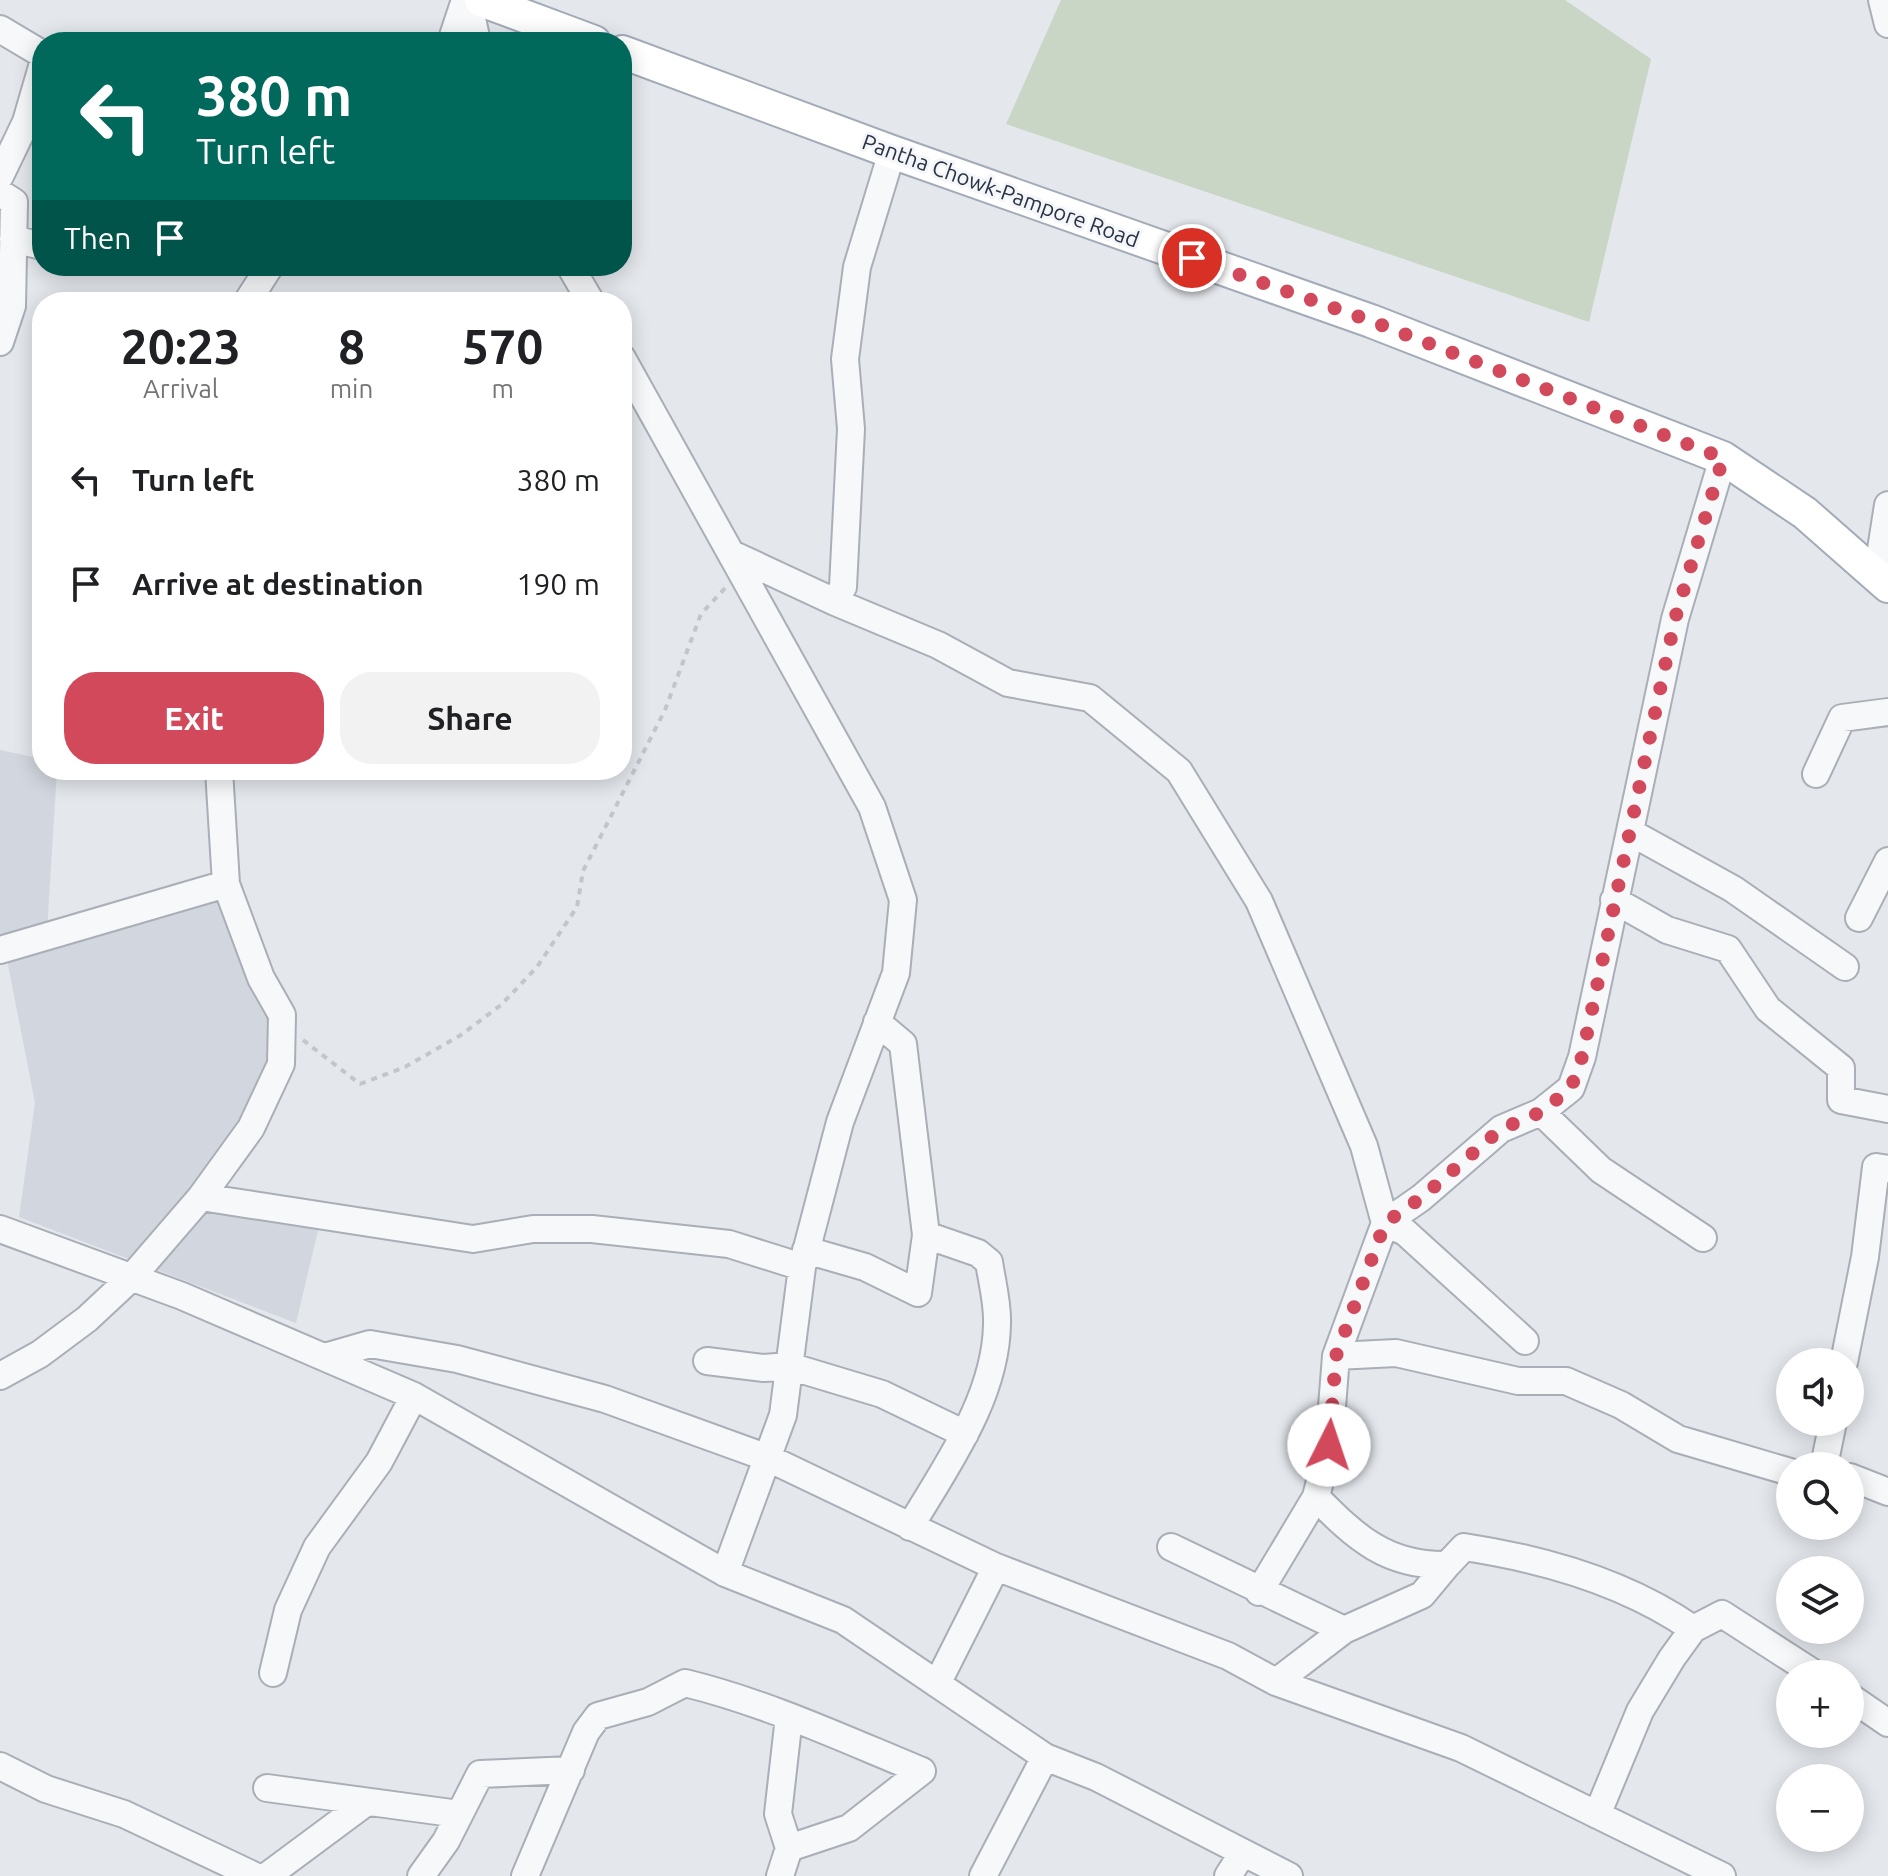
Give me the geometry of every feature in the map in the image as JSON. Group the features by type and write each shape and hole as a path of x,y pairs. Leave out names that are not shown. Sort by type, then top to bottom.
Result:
{"main road":[{"path":"481,0 567,32"},
{"name":"Pantha Chowk-Pampore Road","path":"632,56 892,152 1371,321 1723,458 1805,513 1883,580"}],"street":[{"path":"455,32 466,0"},
{"path":"466,0 474,32"},
{"path":"1882,0 1888,24"},
{"path":"0,29 32,48"},
{"path":"0,176 26,122 32,101"},
{"path":"835,602 843,587 851,429 845,359 857,267 892,152"},
{"path":"0,193 14,202 12,306 0,342"},
{"path":"13,239 32,244"},
{"path":"632,376 872,807 903,900 896,973 840,1122 804,1259 783,1415 725,1573"},
{"path":"1259,1592 1316,1497 1329,1445 1336,1356 1385,1223 1421,1198 1501,1129 1541,1112 1571,1088 1582,1057 1675,619 1723,458"},
{"path":"1883,580 1888,505"},
{"path":"737,562 938,645 1008,683 1090,698 1179,771 1259,901 1364,1146 1385,1223"},
{"path":"1816,774 1842,718 1888,712"},
{"path":"0,1376 40,1354 87,1319 132,1277 201,1197 251,1128 281,1064 282,1015 261,978 226,884 220,780"},
{"path":"1630,832 1733,889 1845,967"},
{"path":"1859,918 1888,861"},
{"path":"0,950 226,884"},
{"path":"1614,900 1667,930 1728,949 1768,1009 1841,1068 1841,1100 1888,1109"},
{"path":"201,1197 473,1239 533,1229 592,1229 729,1244 865,1267 918,1293 926,1235 903,1044 877,1022"},
{"path":"1541,1112 1601,1170 1703,1238"},
{"path":"1847,1348 1865,1257 1876,1167 1888,1169"},
{"path":"1385,1223 1405,1232 1525,1341"},
{"path":"0,1229 132,1277 414,1396 725,1573 843,1620 1045,1757 1096,1777 1235,1865 1289,1876"},
{"path":"910,1527 965,1434 991,1374 997,1323 989,1262 978,1253 926,1235"},
{"path":"325,1357 370,1344 457,1359 605,1399 768,1458 996,1567 1228,1656 1276,1682 1461,1748 1722,1876"},
{"path":"1336,1356 1396,1353 1518,1381 1566,1381 1621,1405 1678,1439 1776,1468"},
{"path":"707,1361 764,1368 789,1366 882,1394 965,1434"},
{"path":"273,1673 288,1610 317,1547 379,1462 414,1396"},
{"path":"1864,1483 1888,1492"},
{"path":"1316,1497 1343,1525 1378,1551 1417,1566 1447,1565"},
{"path":"1171,1547 1259,1592 1344,1630"},
{"path":"1276,1682 1344,1630 1422,1595 1464,1547 1547,1564 1657,1604 1693,1629"},
{"path":"937,1684 996,1567"},
{"path":"1597,1815 1640,1711 1693,1629 1722,1614 1793,1660"},
{"path":"525,1876 586,1732 598,1716 648,1702 685,1683 731,1694 922,1771 849,1828 789,1848"},
{"path":"1864,1707 1888,1723"},
{"path":"780,1876 789,1848 778,1814 789,1717"},
{"path":"983,1876 1045,1757"},
{"path":"0,1766 46,1789 124,1814 255,1876"},
{"path":"421,1876 446,1841 480,1774 571,1770"},
{"path":"267,1788 364,1804 459,1814"},
{"path":"267,1876 364,1804"}],"path":[{"path":"632,775 665,710 701,614 737,562"},
{"path":"282,1015 289,1028 360,1084 405,1067 461,1035 501,1005 537,967 577,907 583,871 629,780"}],"shaded area":[{"path":"0,750 32,757 32,780 56,780 47,931 0,940"},
{"path":"226,884 261,978 281,1064 202,1197 322,1214 296,1323 19,1217 35,1103 5,949"}],"green space":[{"path":"1061,0 1565,0 1651,59 1589,322 1006,124"}],"route":[{"path":"1192,258 1371,321 1723,458 1675,619 1582,1057 1571,1088 1541,1112 1501,1129 1421,1198 1385,1223 1336,1356 1329,1445"}]}
